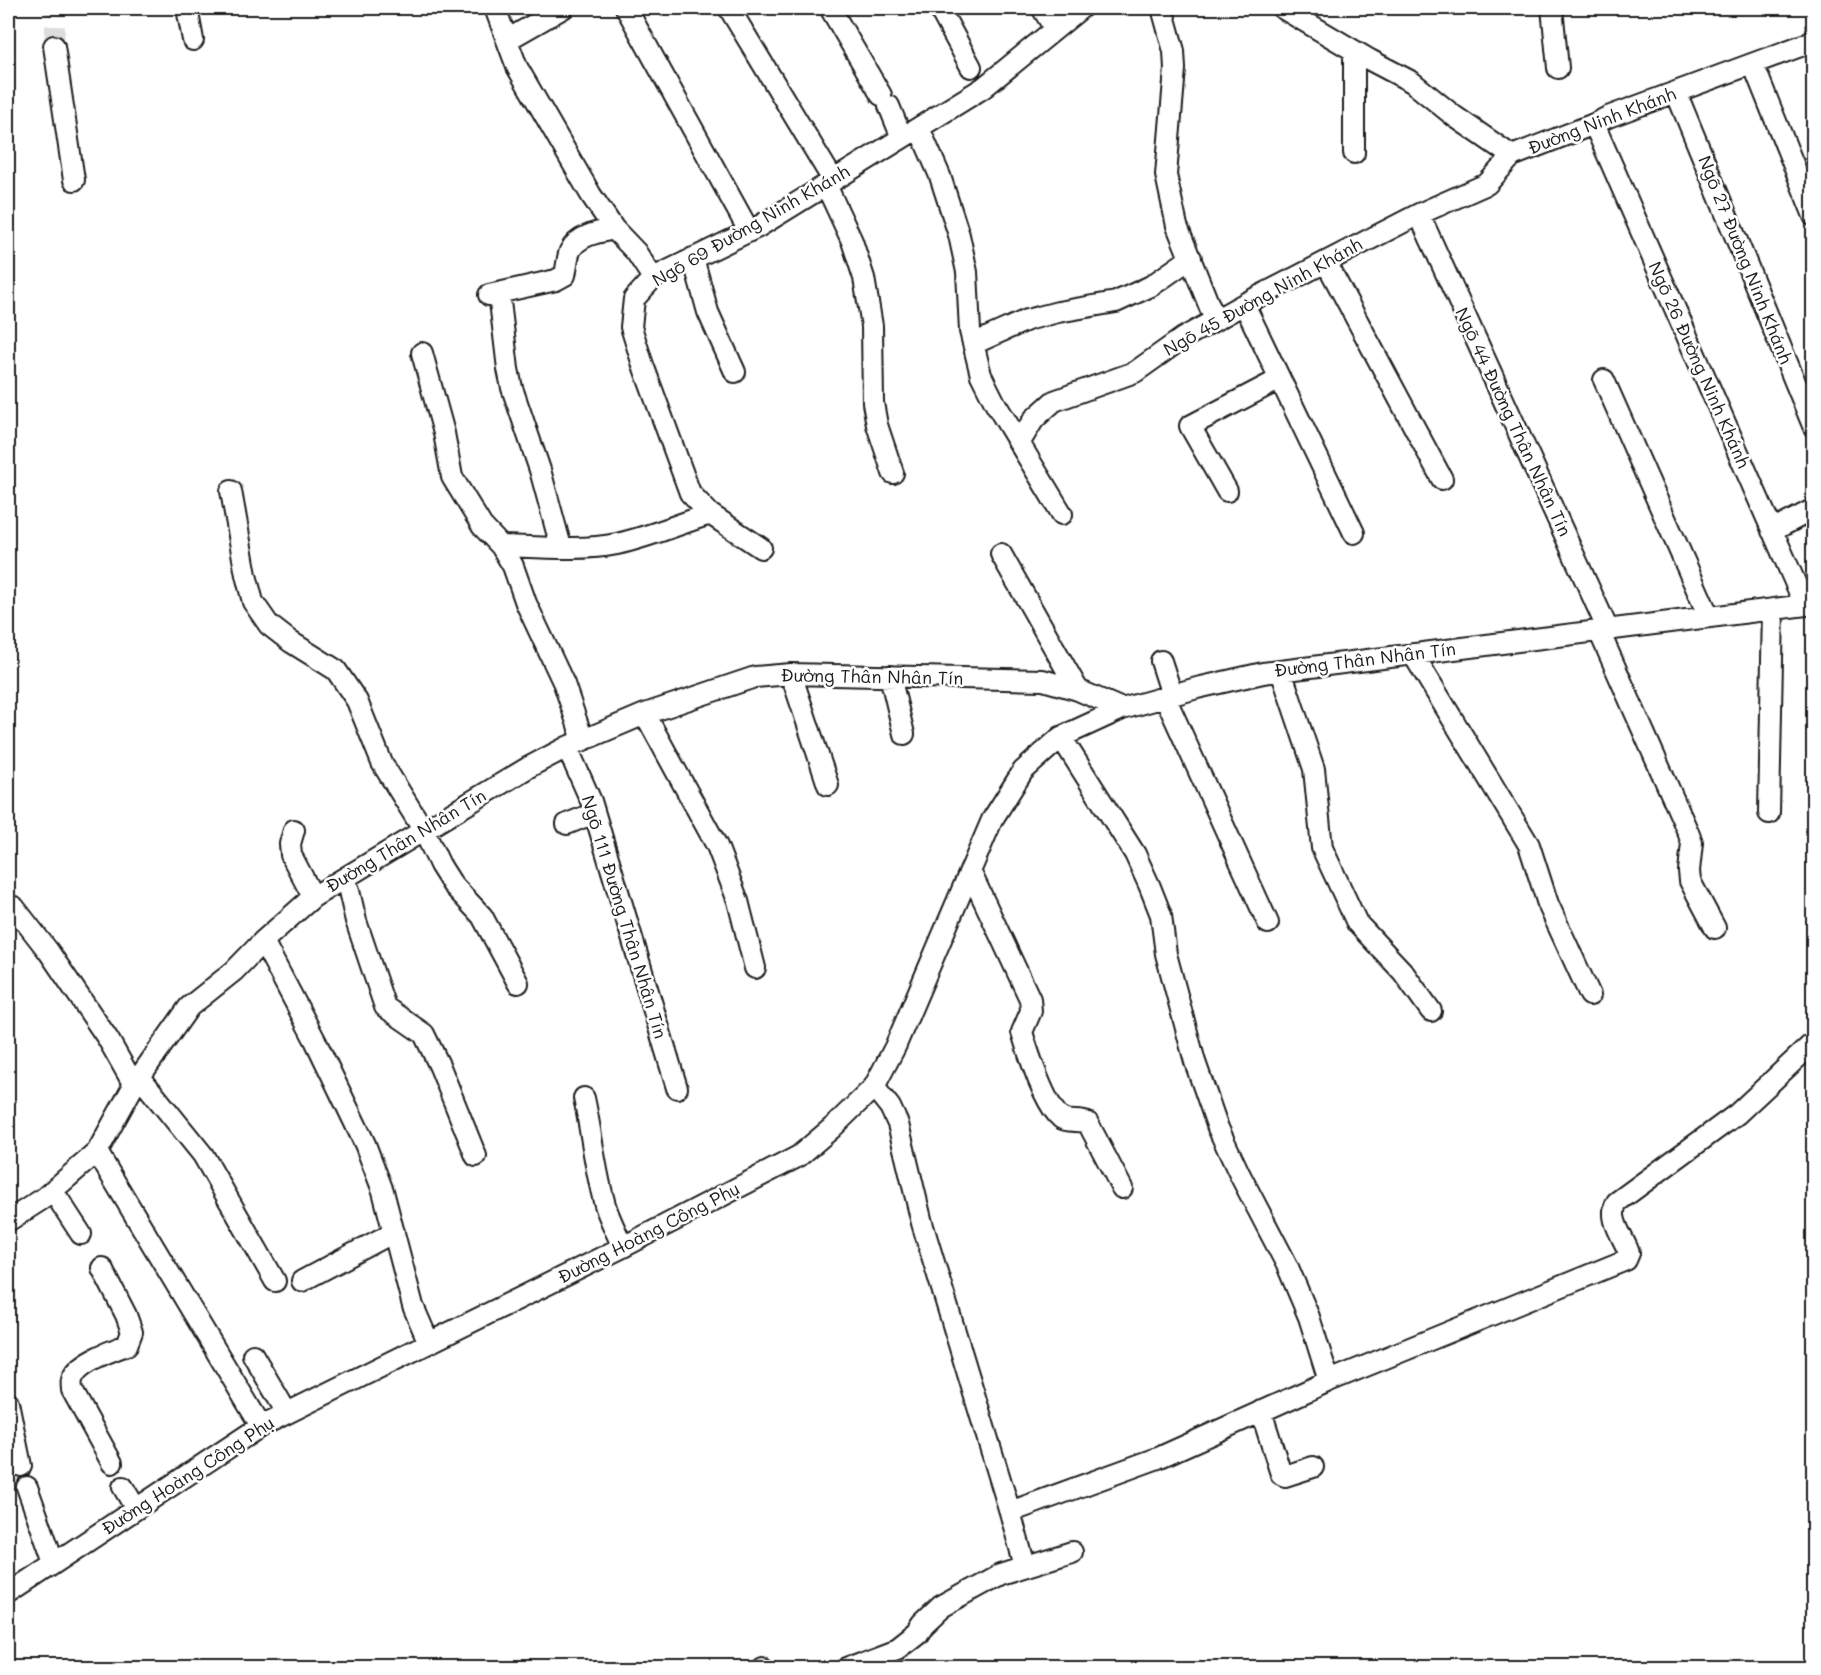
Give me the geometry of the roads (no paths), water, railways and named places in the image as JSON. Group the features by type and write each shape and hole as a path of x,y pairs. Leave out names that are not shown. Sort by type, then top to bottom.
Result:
{"street":[{"path":"187,8 193,40"},
{"path":"495,8 518,67 591,195 614,229 636,252 653,278"},
{"path":"507,40 563,8"},
{"path":"626,8 749,231"},
{"path":"729,8 829,183 852,241 864,278 872,326 873,403 877,425 893,473"},
{"path":"830,8 885,101 911,133 940,176 968,272 970,331 981,375 995,403 1062,514"},
{"path":"939,8 971,68"},
{"path":"1042,8 1055,29"},
{"name":"Ngõ 69 Đường Ninh Khánh","path":"761,548 710,514 690,493 643,365 632,327 634,299 653,278 749,231 983,88 1081,8"},
{"path":"1162,8 1174,51 1175,69 1166,175 1178,226 1215,320"},
{"name":"Đường Ninh Khánh","path":"1282,8 1412,82 1454,116 1512,156 1608,117 1814,41"},
{"path":"1552,8 1558,68"},
{"path":"54,46 74,180"},
{"path":"1354,51 1354,153"},
{"path":"1753,64 1814,216"},
{"name":"Ngõ 27 Đường Ninh Khánh","path":"1676,92 1814,428"},
{"name":"Ngõ 26 Đường Ninh Khánh","path":"1594,124 1772,531 1809,605"},
{"name":"Ngõ 45 Đường Ninh Khánh","path":"1020,442 1034,419 1054,400 1135,372 1183,338 1244,304 1419,214 1487,184 1512,156"},
{"name":"Ngõ 44 Đường Thân Nhân Tín","path":"1419,214 1604,630 1688,832 1692,843 1690,881 1715,928"},
{"path":"561,547 540,470 512,387 494,294 556,280 564,275 570,250 575,244 594,233 614,229"},
{"path":"693,258 708,312 735,372"},
{"path":"973,344 1027,320 1116,302 1151,286 1191,258"},
{"path":"1326,262 1442,479"},
{"path":"1244,304 1354,533"},
{"name":"Ngõ 111 Đường Thân Nhân Tín","path":"422,353 444,433 452,477 482,526 501,546 513,566 526,603 564,684 575,744 594,813 677,1088"},
{"path":"1227,491 1190,426 1280,379"},
{"path":"1604,380 1708,617"},
{"path":"231,491 253,602 269,625 291,642 336,670 357,701 382,763 424,831 440,865 452,884 482,916 518,982"},
{"path":"1772,531 1814,509"},
{"path":"501,546 561,547 615,544 710,514"},
{"path":"1001,554 1078,690"},
{"name":"Đường Thân Nhân Tín","path":"8,1221 45,1198 97,1152 137,1081 189,1007 234,971 263,941 313,897 529,767 575,744 645,714 755,677 791,674 1043,680 1078,690 1122,709 1263,673 1809,605"},
{"path":"1768,813 1773,609"},
{"path":"1413,654 1529,845 1548,904 1590,995"},
{"path":"1161,661 1169,696 1268,923"},
{"path":"1281,671 1314,769 1322,848 1357,923 1403,972 1431,1011"},
{"path":"791,674 828,785"},
{"path":"890,676 904,734"},
{"name":"Đường Hoàng Công Phụ","path":"8,1594 261,1426 623,1247 799,1156 874,1087 895,1047 992,820 1023,771 1061,737 1122,709"},
{"path":"645,714 717,846 738,901 755,968"},
{"path":"1061,737 1136,854 1150,887 1161,915 1166,954 1195,1062 1218,1128 1287,1265 1308,1317 1329,1381"},
{"path":"567,824 594,813"},
{"path":"294,830 290,844 291,855 313,897"},
{"path":"970,871 1030,999 1031,1011 1022,1032 1047,1097 1060,1117 1067,1120 1082,1120 1088,1124 1122,1188"},
{"path":"345,878 356,921 385,1007 424,1034 476,1156"},
{"path":"14,907 49,952 137,1081 203,1155 275,1281"},
{"path":"263,941 315,1040 364,1144 383,1191 413,1306 429,1343"},
{"path":"1010,1512 1158,1458 1329,1381 1626,1260 1629,1253 1613,1216 1617,1202 1737,1114 1814,1042"},
{"path":"874,1087 890,1107 898,1124 922,1223 1025,1566"},
{"path":"584,1098 606,1208 623,1247"},
{"path":"97,1152 261,1426"},
{"path":"53,1191 81,1234"},
{"path":"302,1281 394,1232"},
{"path":"102,1268 132,1332 127,1345 103,1354 78,1370 72,1379 72,1390 112,1464"},
{"path":"253,1355 287,1413"},
{"path":"8,1402 21,1466"},
{"path":"1261,1411 1281,1474 1285,1476 1313,1467"},
{"path":"27,1487 54,1563"},
{"path":"123,1487 136,1509"},
{"path":"845,1668 898,1648 917,1633 927,1619 941,1607 1001,1574 1072,1552"}],"tunnel":[{"path":"54,46 56,8"}]}
